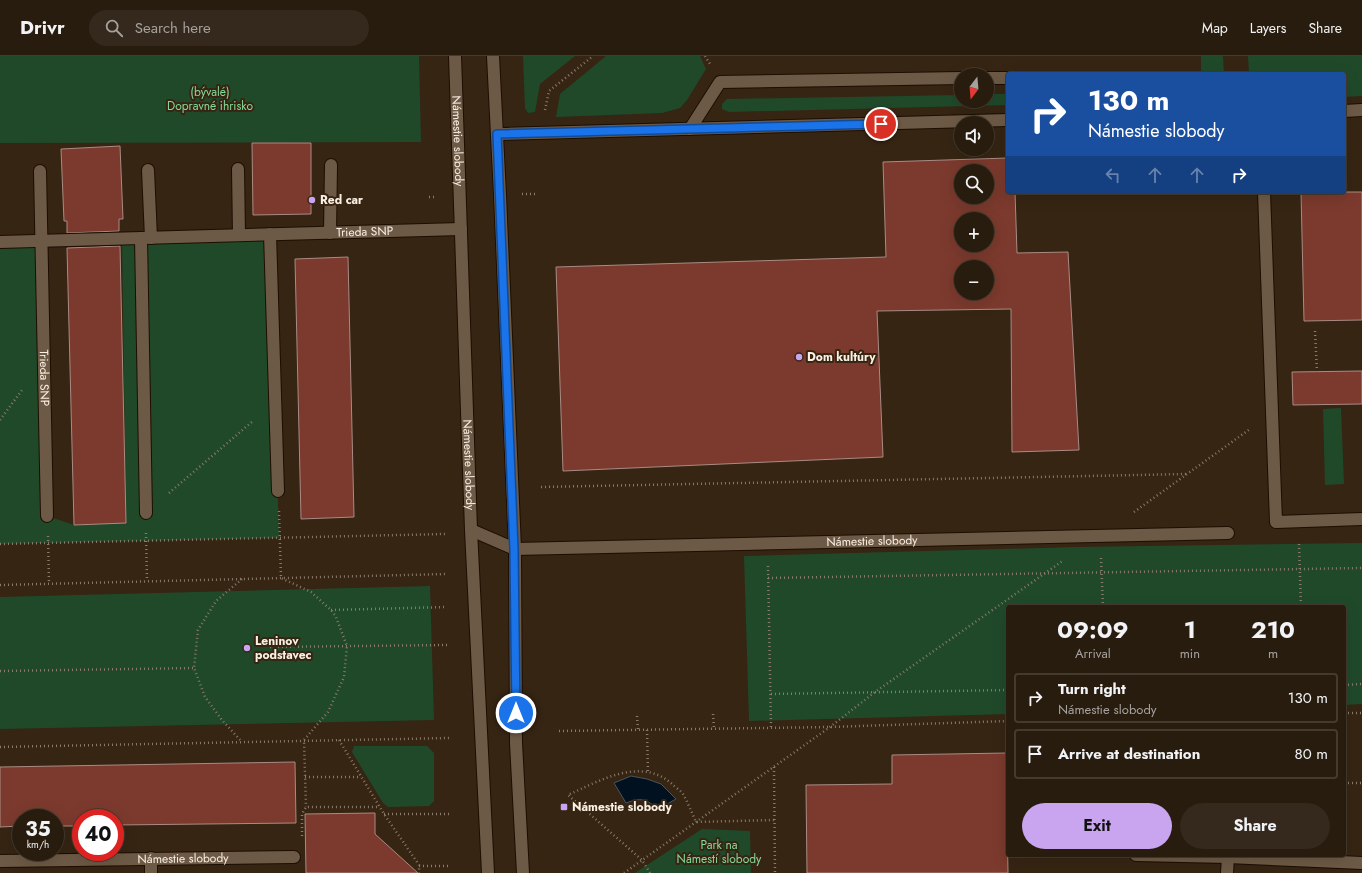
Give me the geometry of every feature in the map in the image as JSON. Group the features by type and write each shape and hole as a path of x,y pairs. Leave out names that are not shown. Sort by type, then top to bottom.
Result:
{"street":[{"name":"Námestie slobody","path":"455,56 471,530 488,873"},
{"path":"494,57 514,549 516,743 523,873"},
{"path":"690,129 720,82 954,78"},
{"path":"994,78 1006,78"},
{"path":"1346,111 1362,110"},
{"path":"497,134 1006,120"},
{"path":"330,233 331,166"},
{"path":"238,169 238,235"},
{"path":"146,513 146,238 148,170"},
{"path":"40,171 42,241"},
{"path":"1264,194 1276,522 1362,519"},
{"name":"Trieda SNP","path":"0,242 461,229"},
{"path":"270,234 278,491"},
{"name":"Trieda SNP","path":"42,241 47,516"},
{"path":"471,530 514,549"},
{"name":"Námestie slobody","path":"514,549 1228,533"},
{"name":"Námestie slobody","path":"0,860 294,857"},
{"path":"1227,873 1228,857 1362,863"},
{"path":"150,873 151,858"}],"path":[{"path":"544,112 549,91 592,56"},
{"path":"517,194 535,194"},
{"path":"1315,330 1316,372"},
{"path":"147,581 146,513 275,402"},
{"path":"1132,514 1272,413"},
{"path":"541,487 1188,474"},
{"path":"278,491 281,578"},
{"path":"47,516 49,584"},
{"path":"1298,521 1301,605"},
{"path":"0,544 445,534"},
{"path":"1101,536 1103,605"},
{"path":"768,543 771,728"},
{"path":"624,873 830,727 875,692 1069,557"},
{"path":"768,578 1362,568"},
{"path":"0,585 447,574"},
{"path":"281,578 311,592 330,610 336,617 347,646 344,677 328,712 304,740 306,807 302,814 302,850 294,857"},
{"path":"242,579 216,601 198,630 194,668 205,697 222,720 242,742"},
{"path":"330,610 447,607"},
{"path":"270,647 448,645"},
{"path":"0,671 194,668"},
{"path":"1346,685 1362,684"},
{"path":"771,694 1006,690"},
{"path":"1346,713 1362,713"},
{"path":"713,714 714,729"},
{"path":"637,716 638,730"},
{"path":"559,730 830,727 1006,721"},
{"path":"647,730 648,772"},
{"path":"0,747 449,738"},
{"path":"339,740 380,808 419,866 419,873"},
{"path":"774,767 775,873"},
{"path":"650,873 642,860 568,794 618,774 632,771 648,772 666,778 682,793 696,822"},
{"path":"305,777 361,777"},
{"path":"1346,783 1362,783"},
{"path":"306,807 380,808"},
{"path":"384,814 450,814"},
{"path":"696,822 774,820"},
{"path":"419,866 450,866"}],"green space":[{"name":"(bývalé) Dopravné ihrisko","path":"0,56 419,56 421,142 0,143"},
{"path":"523,56 575,56 540,84 535,112 528,113 525,108"},
{"path":"606,56 700,56 706,69 687,100 680,108 662,113 556,117 560,94"},
{"path":"1201,56 1223,56 1224,72 1201,72"},
{"path":"1248,56 1362,56 1362,96 1346,97 1346,72 1249,72"},
{"path":"994,94 1006,94 1006,105 994,105"},
{"path":"954,95 954,106 729,112 722,109 722,104 727,99"},
{"path":"270,234 279,538 0,544 0,242 42,241 47,516 74,525 126,522 122,239"},
{"path":"1341,408 1344,484 1325,485 1323,409"},
{"path":"1362,543 1362,704 1346,705 1346,605 1006,605 1006,714 749,721 744,556 1076,547"},
{"path":"430,586 434,720 0,729 0,597"},
{"path":"354,746 427,746 434,753 434,801 429,806 388,807 383,803 352,752"},
{"name":"Park na Námestí slobody","path":"702,829 750,831 751,873 635,873"}],"water":[{"path":"631,776 647,779 661,784 676,799 658,809 647,801 643,800 636,800 626,803 614,783"}],"building":[{"path":"252,143 311,143 311,214 253,215"},
{"path":"120,146 123,219 119,219 119,231 67,233 67,221 64,221 61,149"},
{"path":"1006,158 1006,194 1015,194 1017,253 1068,252 1079,450 1012,452 1011,309 877,311 883,457 563,471 556,267 886,257 883,162"},
{"path":"1346,192 1362,192 1362,320 1304,321 1301,194 1346,194"},
{"path":"120,246 126,523 74,525 67,248"},
{"path":"348,257 354,517 301,519 295,259"},
{"path":"1362,371 1362,404 1293,405 1292,372"},
{"path":"1006,753 1006,857 1008,857 1008,873 807,873 806,785 892,784 892,755"},
{"path":"295,762 296,823 124,825 124,809 72,809 72,826 64,826 64,809 12,809 12,826 0,827 0,767"},
{"path":"375,813 375,834 418,873 306,873 305,814"}],"place":[{"name":"Red car","path":"312,200"},
{"name":"Dom kultúry","path":"799,357"},
{"name":"Leninov podstavec","path":"247,648"},
{"name":"Námestie slobody","path":"564,807"}],"route":[{"path":"516,713 514,549 497,134 881,124"}]}
